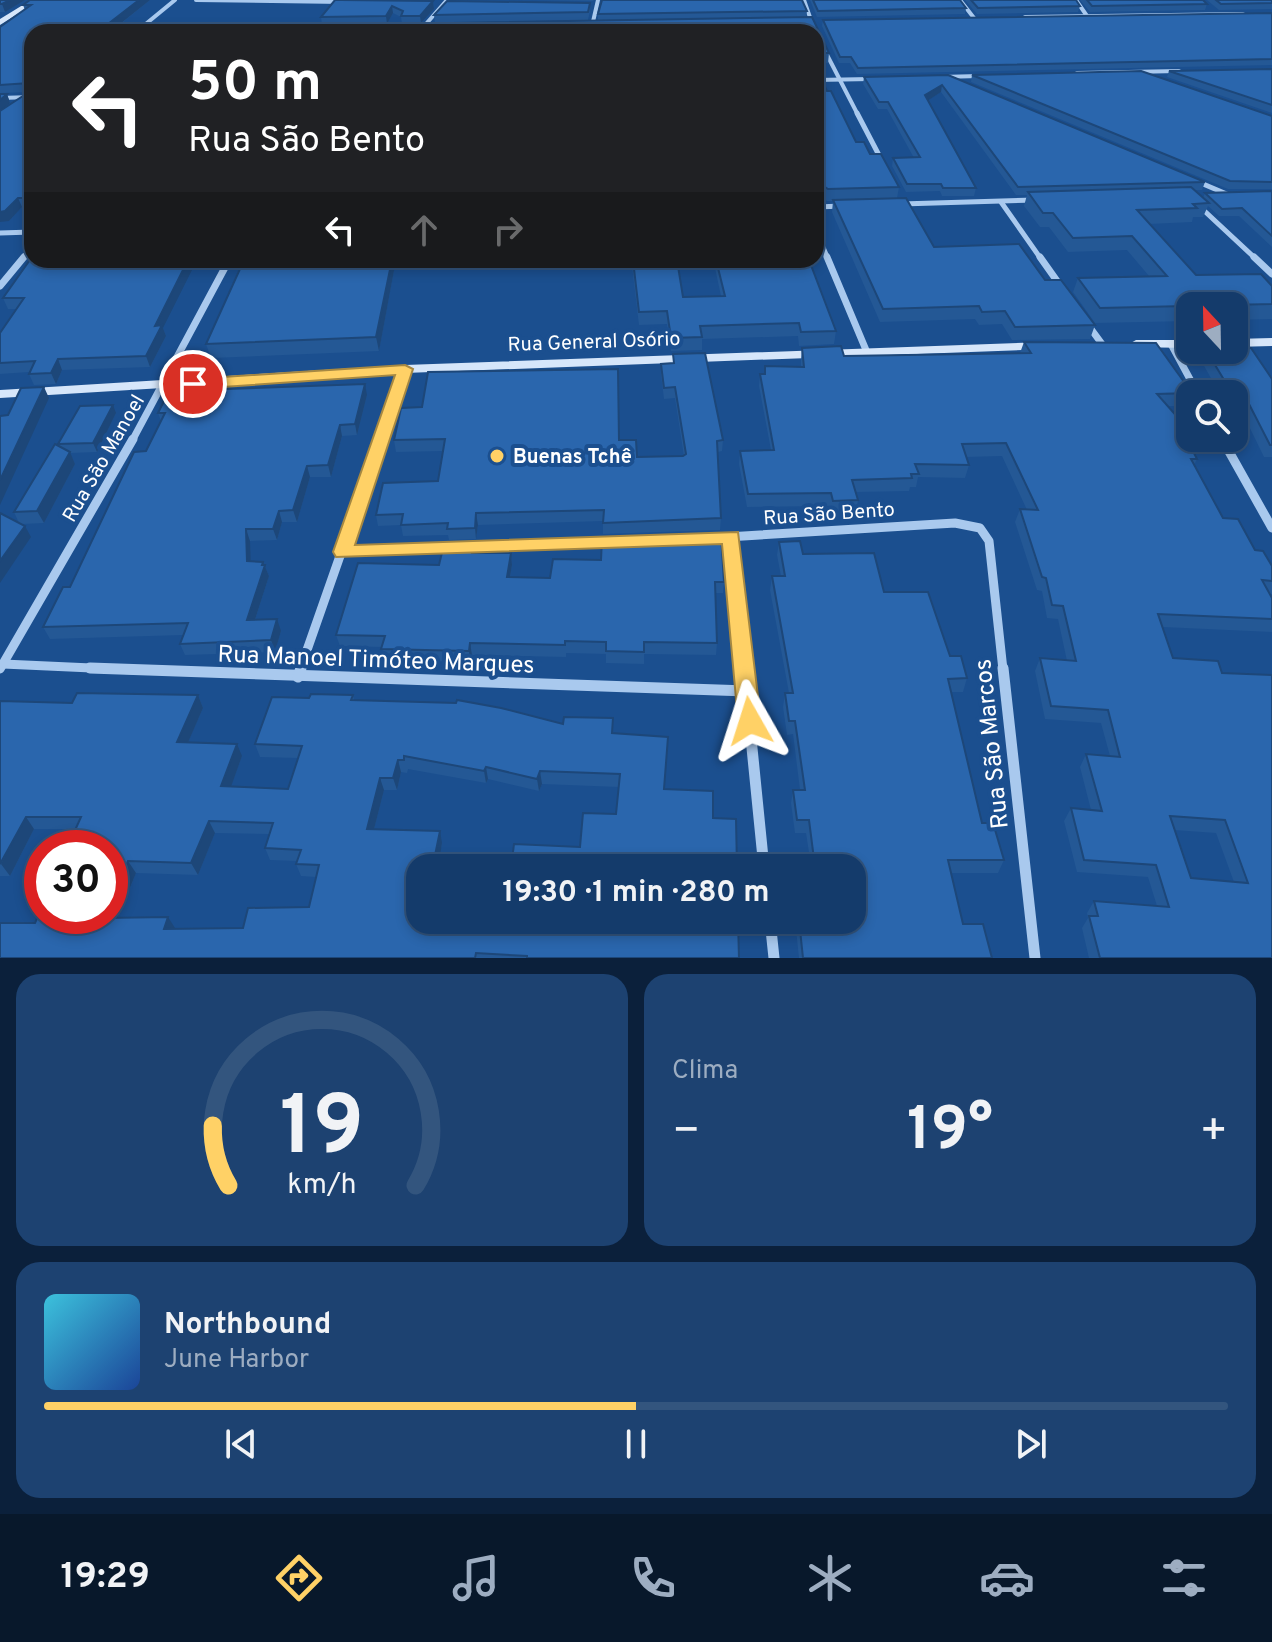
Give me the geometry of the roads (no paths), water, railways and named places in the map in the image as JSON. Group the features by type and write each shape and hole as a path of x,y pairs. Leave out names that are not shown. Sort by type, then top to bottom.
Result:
{"street":[{"path":"0,23 36,0"},
{"path":"146,24 175,0"},
{"path":"196,0 354,3"},
{"path":"804,0 812,24"},
{"path":"960,0 974,18"},
{"path":"1076,0 1087,16"},
{"path":"426,24 446,2"},
{"path":"582,5 598,3 593,24"},
{"path":"430,4 460,4"},
{"path":"1208,7 1216,13"},
{"path":"1016,17 1244,14"},
{"path":"959,18 988,18"},
{"path":"796,22 826,21"},
{"path":"824,49 883,163"},
{"path":"1134,71 1162,81"},
{"path":"1071,73 1180,71"},
{"path":"930,77 993,75"},
{"path":"946,77 960,82"},
{"path":"824,80 885,78"},
{"path":"0,98 24,97"},
{"path":"12,108 24,97"},
{"path":"1186,177 1229,195"},
{"path":"898,190 906,204"},
{"path":"1202,195 1243,194"},
{"path":"1189,196 1272,274"},
{"path":"891,205 1048,200"},
{"path":"1001,202 1065,292"},
{"path":"824,207 846,206"},
{"path":"0,233 24,232"},
{"path":"824,250 866,350"},
{"path":"0,286 24,257"},
{"name":"Rua São Manoel","path":"2,666 163,386 225,268"},
{"path":"1083,318 1102,344"},
{"path":"1248,343 1272,342"},
{"path":"1171,344 1190,380"},
{"path":"1086,345 1176,344"},
{"name":"Rua General Osório","path":"0,394 405,369 1054,345"},
{"path":"298,677 405,369"},
{"path":"1230,452 1272,528"},
{"name":"Rua São Bento","path":"700,538 955,523 980,528"},
{"name":"Rua São Marcos","path":"980,528 989,541 1035,958"},
{"path":"731,537 763,854"},
{"path":"343,552 623,541"},
{"name":"Rua Manoel Timóteo Marques","path":"2,666 747,691"},
{"path":"771,934 774,958"}],"place":[{"name":"Buenas Tchê","path":"497,456"}]}
